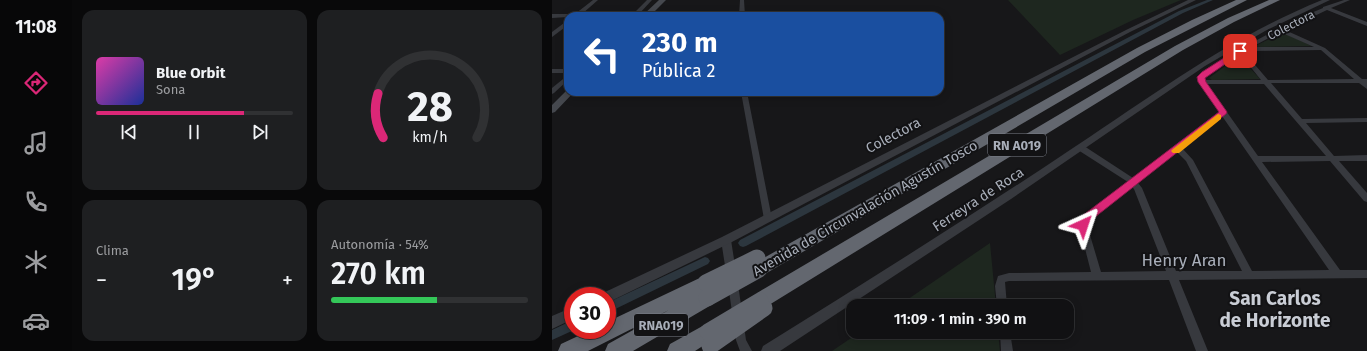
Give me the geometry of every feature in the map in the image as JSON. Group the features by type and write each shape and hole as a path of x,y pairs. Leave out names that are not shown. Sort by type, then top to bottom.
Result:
{"highway":[{"name":"Avenida de Circunvalación Agustín Tosco","path":"615,351 707,290 857,213 1152,44 1243,0"},
{"name":"Avenida de Circunvalación Agustín Tosco","path":"707,343 763,304 906,220 966,176 1184,45 1231,20 1276,0"},
{"path":"568,351 707,290"},
{"name":"RNA019","path":"677,351 707,343"}],"main road":[{"path":"644,12 657,0"},
{"path":"646,12 662,0"},
{"path":"552,103 564,91"},
{"path":"552,110 566,96"}],"street":[{"path":"581,12 596,0"},
{"path":"642,12 650,0"},
{"path":"742,0 742,12"},
{"name":"Colectora","path":"616,293 768,219 1128,30 1194,0"},
{"name":"Ferreyra de Roca","path":"768,351 1081,148 1199,66 1242,40 1296,12 1348,0"},
{"path":"1326,4 1367,24"},
{"name":"Colectora","path":"1202,82 1201,77 1204,73 1242,50 1326,4"},
{"path":"552,16 564,16"},
{"path":"552,35 564,25"},
{"path":"1280,30 1323,49 1364,81 1367,87"},
{"path":"1242,50 1323,49"},
{"path":"1242,50 1267,82 1367,199"},
{"path":"552,71 564,71"},
{"path":"552,92 564,81"},
{"path":"1202,82 1364,81"},
{"path":"1202,82 1337,274"},
{"path":"745,96 768,219"},
{"path":"1097,276 1083,225 1086,219 1224,112"},
{"path":"1300,121 1367,120"},
{"path":"1081,148 1134,182 1202,351"},
{"path":"1178,149 1189,160 1250,275"},
{"path":"1256,159 1367,158"},
{"path":"726,240 741,340 746,351"},
{"name":"Henry Aran","path":"1001,299 1001,279 1009,277 1367,274"},
{"path":"552,323 564,317"},
{"path":"1006,339 1007,351"}],"shaded area":[{"path":"1008,0 1181,0 1133,20 1060,55"},
{"path":"1284,33 1312,46 1253,47"},
{"path":"1239,56 1260,79 1212,80 1209,78"},
{"path":"990,243 995,299 908,299"},
{"path":"850,339 999,339 1000,351 832,351"}],"waterway":[{"path":"743,243 1181,12 1211,0"},
{"path":"616,304 705,261"},
{"path":"552,335 564,329"}],"slow traffic":[{"path":"1176,151 1218,117"}],"district":[{"name":"San Carlos de Horizonte","path":"1275,309"}],"route":[{"path":"1083,225 1086,219 1224,112 1202,82 1201,77 1204,73 1240,51"}]}
